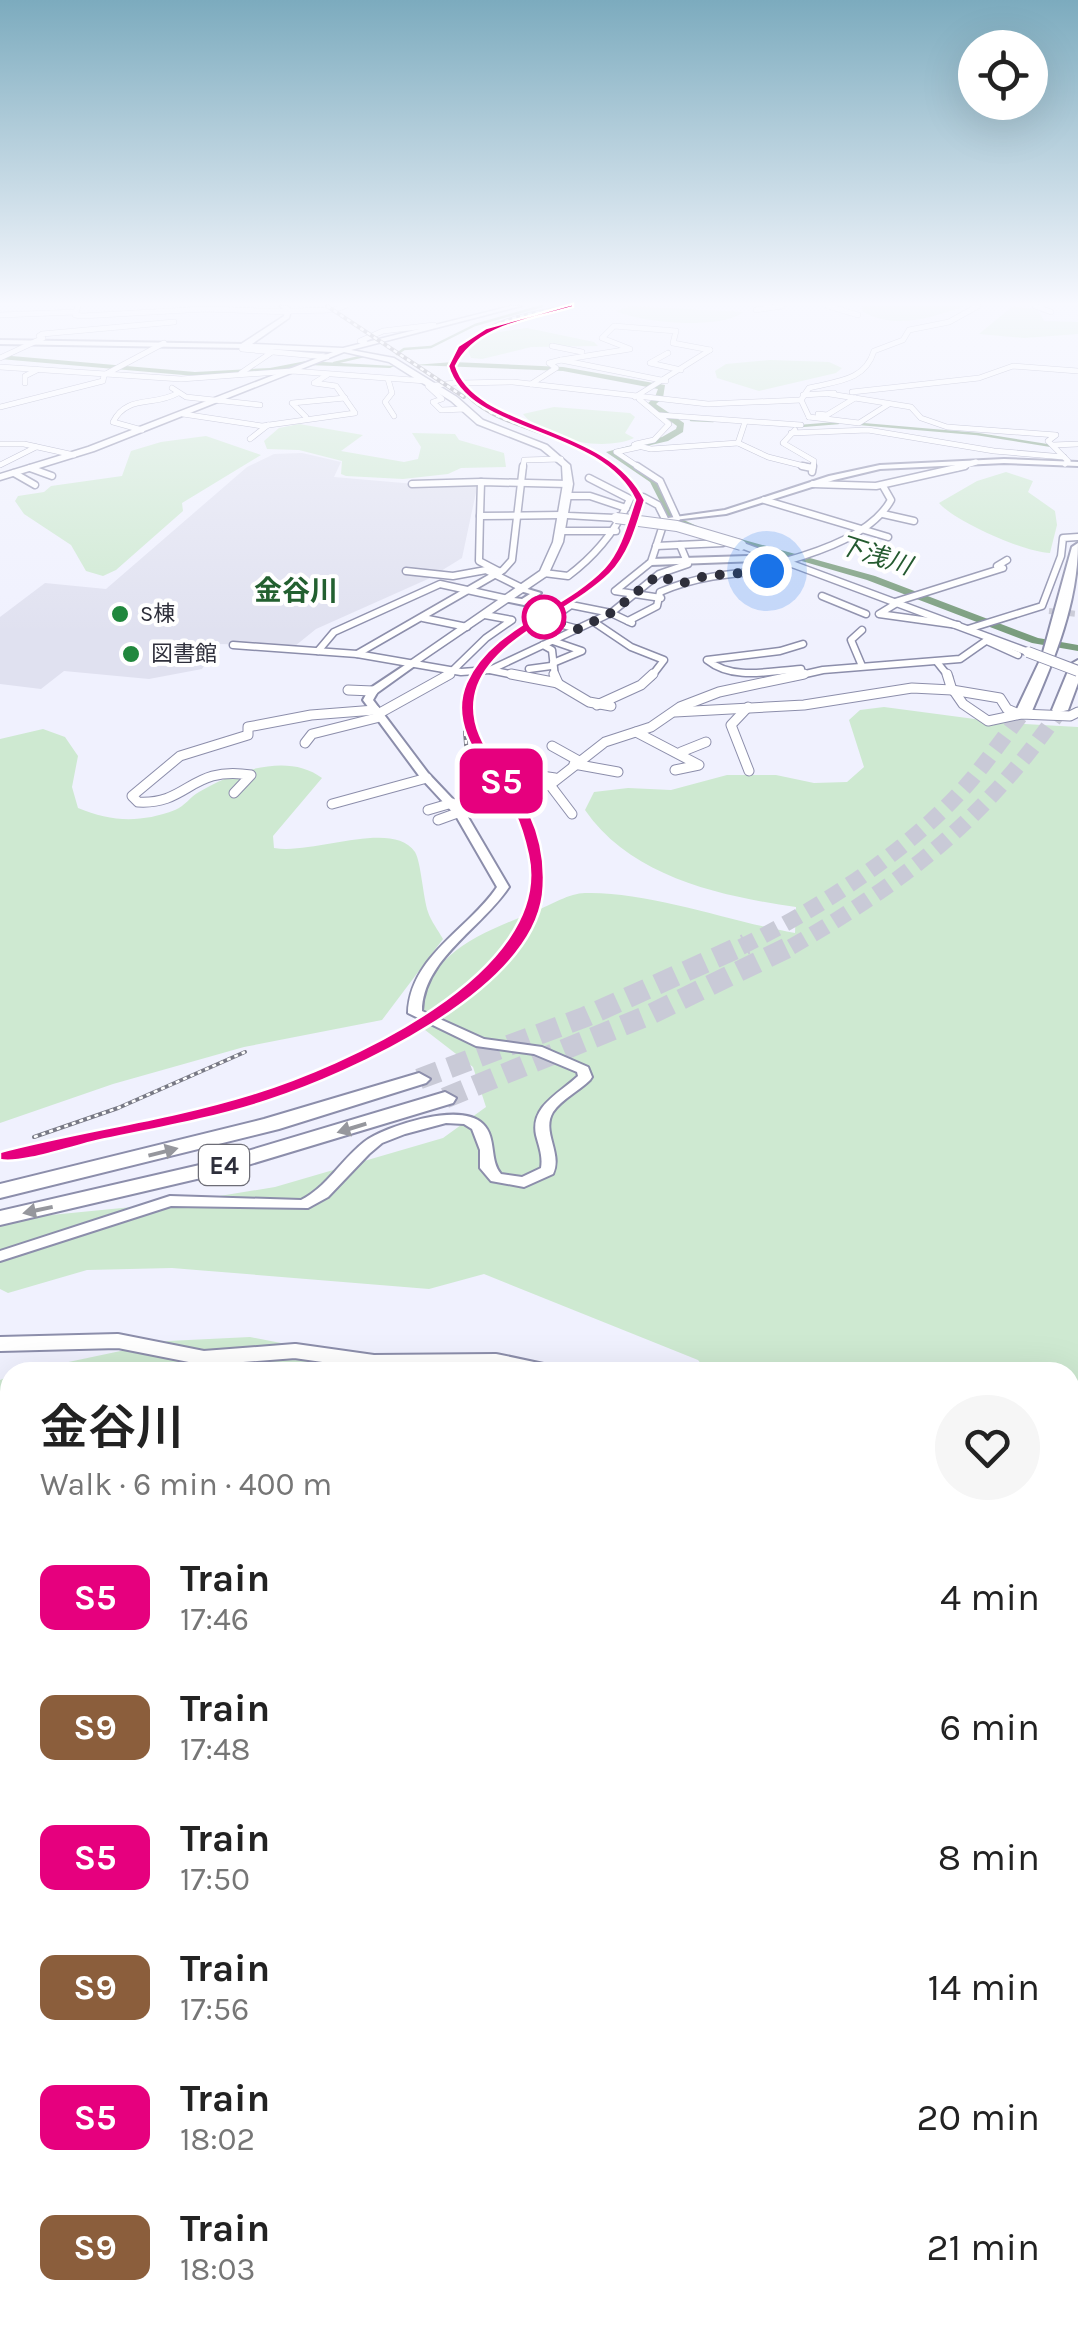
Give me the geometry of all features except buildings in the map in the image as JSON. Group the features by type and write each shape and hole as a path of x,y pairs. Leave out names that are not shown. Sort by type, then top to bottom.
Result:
{"highway":[{"path":"1023,712 1049,656 1073,541"},
{"path":"1060,710 1078,667"},
{"name":"E4","path":"0,1191 271,1124 419,1079"},
{"name":"E4","path":"0,1218 210,1169 445,1098"}],"main road":[{"path":"0,477 181,415"},
{"path":"411,665 544,573 553,559 568,484 575,472 562,459 532,442 483,424 472,415"},
{"path":"562,515 677,526 791,559 1023,654 1078,667"}],"street":[{"path":"117,415 113,422 142,430"},
{"path":"188,415 268,425 331,415"},
{"path":"303,415 306,418"},
{"path":"662,415 800,425"},
{"path":"652,562 669,520 660,480 616,452 654,440 668,422 662,415"},
{"path":"809,415 859,423 872,415"},
{"path":"816,483 814,461 782,443 809,415 827,415"},
{"path":"917,415 933,423 1005,434 1056,435 1048,440 1071,463"},
{"path":"738,442 745,422"},
{"path":"250,439 268,425"},
{"path":"791,432 868,430 1071,463"},
{"path":"637,446 653,449 738,442 768,457 812,468"},
{"path":"0,444 74,454"},
{"path":"1052,446 1078,444"},
{"path":"0,466 37,446"},
{"path":"356,654 470,591 512,562 524,460 562,459"},
{"path":"816,483 852,488 883,486 919,481 976,462"},
{"path":"669,520 726,512 816,483 894,466 1071,463"},
{"path":"30,468 52,476"},
{"path":"575,472 632,494"},
{"path":"14,473 35,485"},
{"path":"544,573 568,576 602,550 616,531 629,498 589,478"},
{"path":"919,481 932,486"},
{"path":"481,482 480,561 524,589"},
{"path":"412,484 568,484"},
{"path":"578,629 548,621 571,605 611,613 630,622 657,606 660,592 680,584 791,559 883,514 891,504 883,486"},
{"path":"566,496 590,496 626,508"},
{"path":"642,497 658,505 669,520 723,542 744,546"},
{"path":"764,500 888,537"},
{"path":"883,514 914,521"},
{"path":"480,516 562,515"},
{"path":"560,531 616,531"},
{"path":"895,602 879,614 963,627 1035,608 1043,605 1061,556 1063,538 1073,541 1078,537"},
{"path":"656,546 723,542"},
{"path":"680,545 690,562"},
{"path":"854,623 895,602 1002,568 997,566 1007,560"},
{"path":"661,598 614,591 652,562 758,567 767,571"},
{"path":"490,670 611,613 658,575 690,562"},
{"path":"406,572 446,576 486,570 499,573"},
{"path":"658,575 680,584"},
{"path":"702,577 724,585"},
{"path":"318,651 334,632 440,584 508,599"},
{"path":"822,596 866,614"},
{"path":"1035,608 1049,611"},
{"path":"305,743 312,734 378,714 456,671 486,638 512,620 485,615"},
{"path":"422,618 468,627"},
{"path":"594,622 631,647 664,660 654,675 633,692 613,696 598,705"},
{"path":"862,630 851,640 862,666"},
{"path":"803,644 780,651 712,657 707,662 731,672 937,662 968,657 989,639"},
{"path":"529,669 582,652 553,641"},
{"path":"233,645 356,654 456,671 490,670 557,683 598,705 611,706"},
{"path":"544,645 552,650 557,683"},
{"path":"937,662 963,704 988,721 1023,712"},
{"path":"0,1256 170,1201 303,1206 317,1198 375,1141 444,1117 469,1120 481,1128 488,1150 488,1168 496,1178 524,1182 548,1171 552,1162 543,1132 544,1117 552,1104 585,1077 583,1070 537,1050 481,1043 421,1019 414,1006 433,963 503,887 456,807 428,778 368,700 373,691 411,665"},
{"path":"428,810 482,804 494,794 553,782 605,742 636,732 695,700 741,687 850,667"},
{"path":"720,677 741,687"},
{"path":"676,712 804,705 892,694 908,688 1000,698 1007,709 1023,712 1070,716 1078,712"},
{"path":"348,690 373,691"},
{"path":"748,707 730,725 749,771"},
{"path":"234,793 251,775 225,768 197,778 162,802 138,802 132,796 180,756 248,735 248,727 311,715 378,714"},
{"path":"636,732 699,765 675,770"},
{"path":"680,752 706,742"},
{"path":"552,746 576,762 618,772"},
{"path":"511,752 508,758 514,766 553,782 572,814"},
{"path":"332,804 428,778"},
{"path":"438,820 456,807"},
{"path":"0,1344 118,1341 204,1358 294,1351 373,1362 496,1362"}],"shaded area":[{"path":"302,453 341,462 334,477 415,484 478,483 462,558 428,579 316,629 295,646 219,644 202,669 149,679 64,671 41,689 0,684 0,617 45,583 106,589 247,467 274,454"}],"green space":[{"path":"524,415 635,417 625,433 634,438 607,444 559,437"},
{"path":"299,424 363,435 341,451 404,462 418,459 421,447 412,433 455,434 459,440 504,453 506,467 461,468 448,474 403,479 346,476 341,474 342,461 299,450 267,449 264,441 279,428"},
{"path":"206,436 261,455 182,503 183,511 116,570 103,576 86,571 71,545 24,514 15,501 18,496 44,492 51,486 122,476 131,451"},
{"path":"1006,472 1033,481 1028,492 1055,511 1057,525 1050,553 991,535 939,503 977,481"},
{"path":"884,707 1005,723 1078,727 1078,1362 700,1362 484,1274 429,1289 172,1268 87,1270 8,1293 0,1289 0,1220 183,1202 275,1187 443,1138 486,1107 473,1067 416,1023 431,979 443,963 474,938 493,929 585,893 663,902 795,933 796,907 708,889 652,867 604,833 585,810 594,792 628,788 671,790 727,775 847,782 864,767 849,720 860,710"},
{"path":"43,729 65,737 78,756 72,787 78,808 114,818 138,819 175,810 213,784 244,771 277,765 308,770 322,778 273,836 274,848 371,838 404,843 415,852 428,912 443,939 382,1020 244,1047 113,1084 0,1123 0,739"},
{"path":"250,1337 372,1362 68,1362 168,1341"}],"waterway":[{"name":"下浅川","path":"667,415 681,425 680,430 665,439 610,452 654,480 673,519 692,526"},
{"path":"691,420 713,421"},
{"path":"801,426 838,423"},
{"path":"861,424 977,434 1052,446"},
{"name":"下浅川","path":"722,535 871,578 1036,641 1078,648"}],"tunnel":[{"path":"632,494 643,497"},
{"path":"1049,611 1078,614"},
{"path":"791,947 871,898 940,845 1002,784 1060,710"},
{"path":"741,947 835,894 922,829 972,779 1024,711"},
{"path":"419,1079 585,1017 746,944"},
{"path":"445,1098 649,1015 795,944"}],"railway":[{"path":"495,415 598,458 621,475 640,500 630,533 614,563 596,581 530,624 490,656 476,676 468,701 467,717 477,748 515,803 531,836 535,898"},
{"path":"465,732 471,801"},
{"path":"0,1156 154,1123 255,1096 304,1079 400,1036"},
{"path":"34,1137 118,1108 245,1052"}],"train":[{"name":"S5","path":"0,1156 199,1114 260,1098 334,1070 400,1036 461,996 490,972 514,942 527,922 535,898 537,858 522,814 486,761 471,729 467,705 473,682 508,640 571,600 608,570 625,544 640,500 630,478 606,459 506,415"}],"place":[{"name":"S棟","path":"120,614"},
{"name":"図書館","path":"131,654"}],"district":[{"name":"金谷川","path":"296,590"}],"route":[{"path":"544,617 578,629 611,613 658,575 680,584 705,576 767,571"}]}
